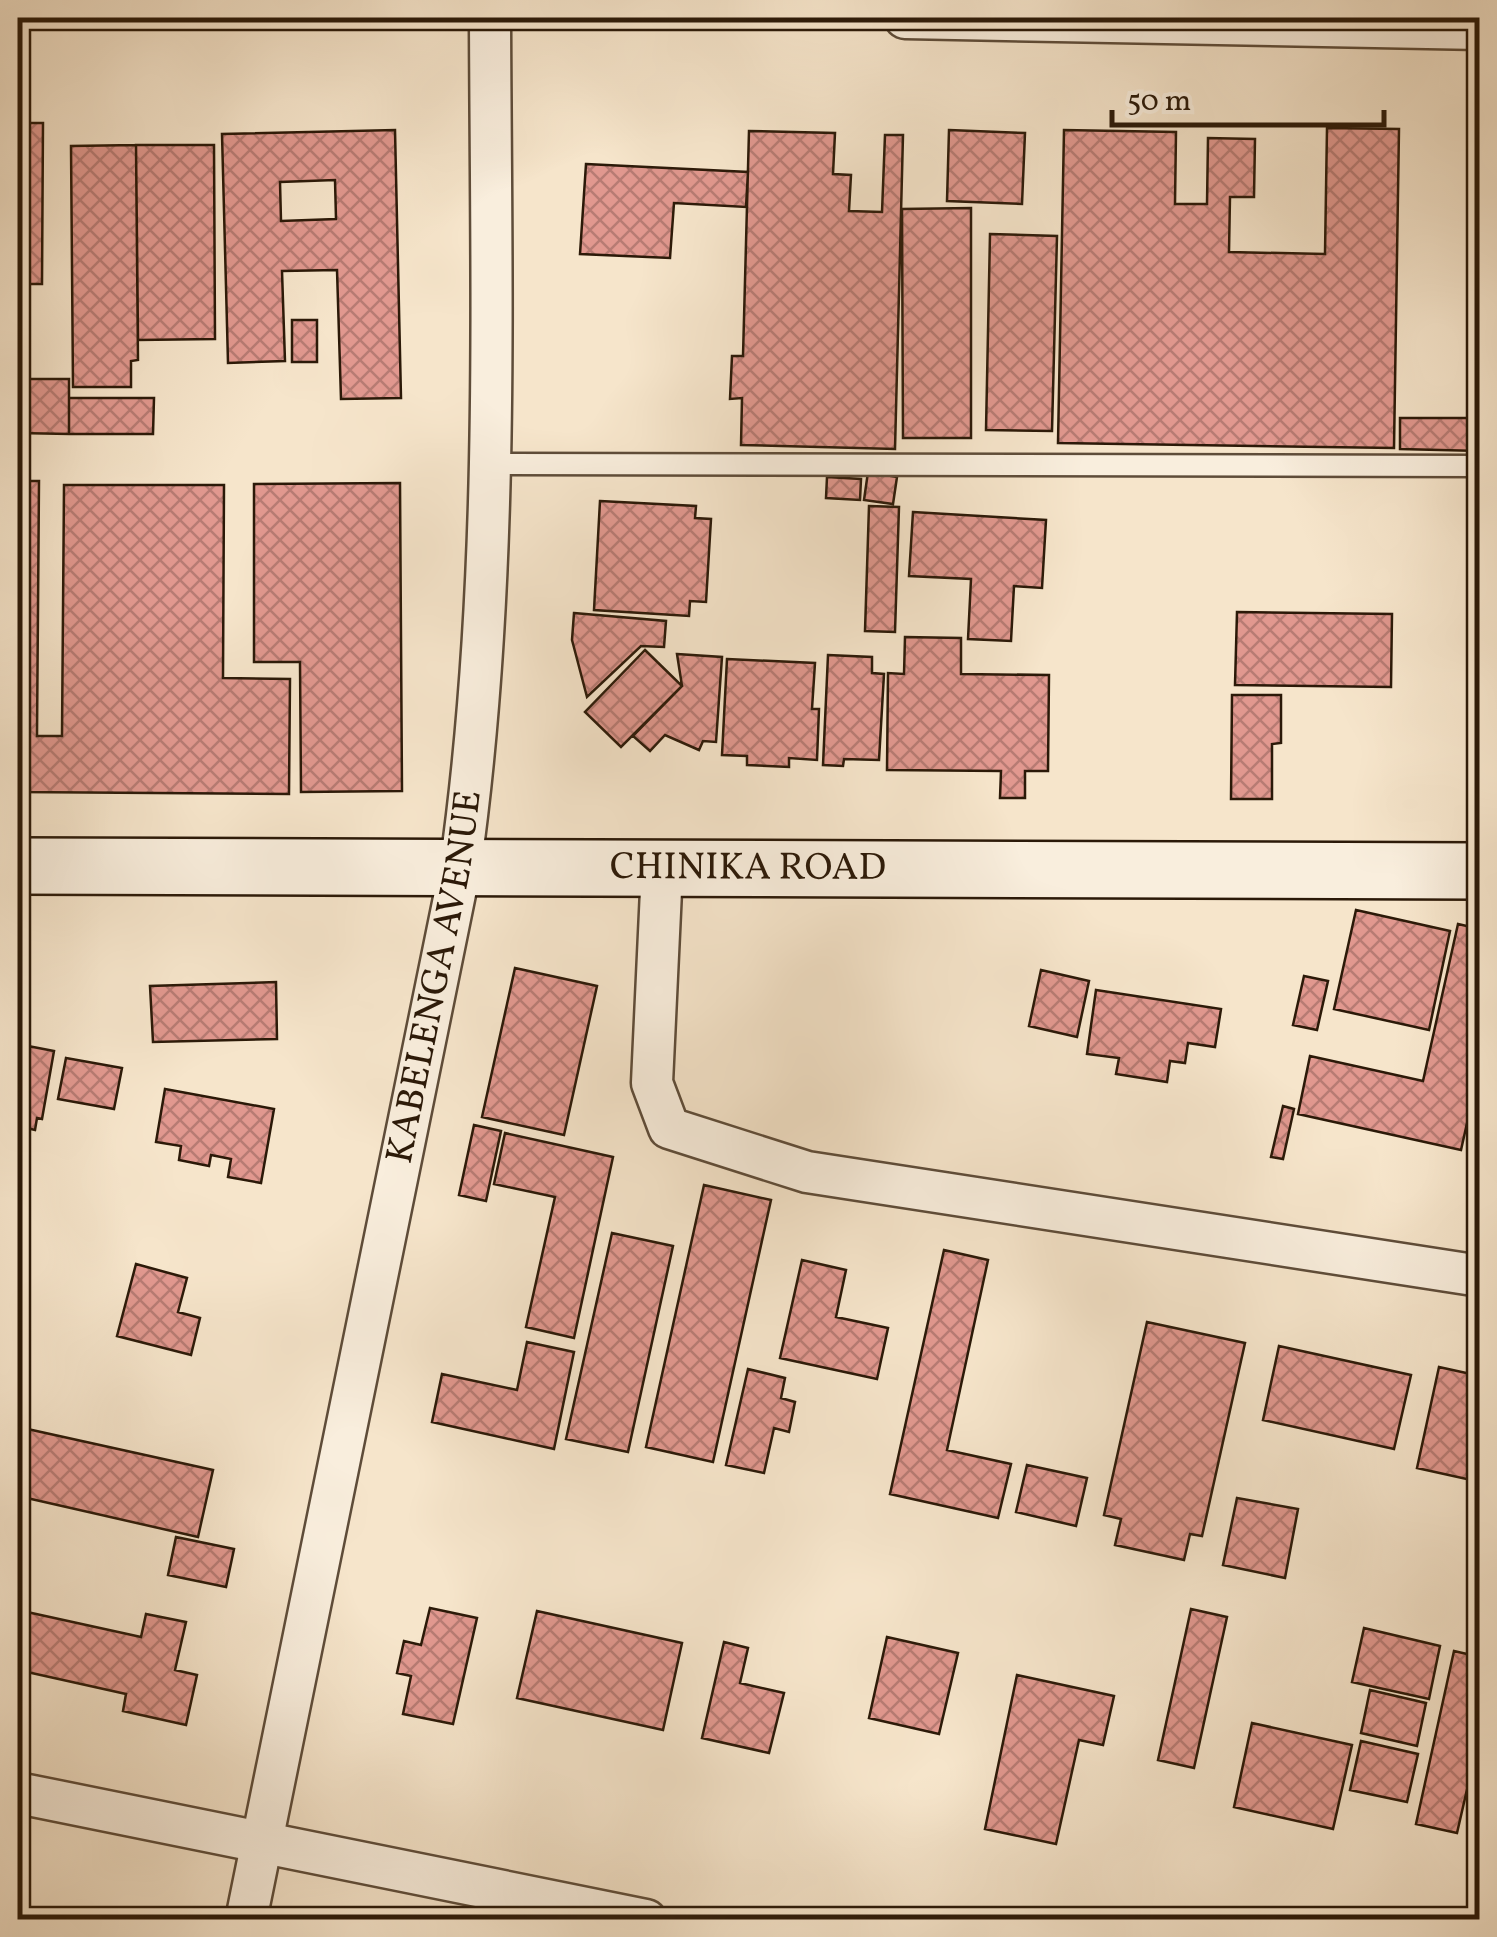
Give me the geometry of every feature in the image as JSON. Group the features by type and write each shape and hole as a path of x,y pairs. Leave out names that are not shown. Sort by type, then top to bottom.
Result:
{"main road":[{"name":"CHINIKA ROAD","path":"18,866 1480,871"}],"street":[{"name":"KABELENGA AVENUE","path":"246,1920 460,869 478,741 491,464 490,18"},
{"path":"904,18 1480,29"},
{"path":"662,870 652,1083 669,1128 808,1172 1480,1276"},
{"path":"18,1793 646,1920"}],"lane":[{"path":"491,464 1480,466"}],"building":[{"path":"18,123 43,123 42,284 18,284"},
{"path":"1327,128 1399,129 1394,448 1058,443 1064,130 1176,132 1175,204 1207,204 1208,138 1255,139 1254,197 1230,197 1229,252 1325,254"},
{"path":"395,130 401,398 341,399 337,270 282,271 285,361 228,363 222,134","holes":["335,180 336,219 281,221 280,182"]},
{"path":"949,130 1025,133 1022,204 947,201"},
{"path":"749,131 835,133 833,174 851,175 849,211 882,212 885,135 903,135 895,449 741,445 742,398 730,399 732,356 743,356"},
{"path":"136,145 138,360 131,361 131,387 73,387 71,146"},
{"path":"136,145 214,145 215,339 138,340"},
{"path":"586,164 748,172 746,207 674,203 670,258 580,254"},
{"path":"971,208 971,438 903,438 902,209"},
{"path":"1471,211 1480,211 1480,278 1469,278"},
{"path":"990,234 1057,236 1052,431 986,430"},
{"path":"292,320 317,320 317,362 292,362"},
{"path":"18,379 69,379 69,434 18,433"},
{"path":"69,398 154,398 153,434 69,434"},
{"path":"1400,418 1480,418 1480,451 1400,449"},
{"path":"868,472 897,477 893,504 864,500"},
{"path":"827,477 861,479 860,500 826,498"},
{"path":"18,481 39,481 37,736 62,736 64,485 224,485 223,678 290,679 289,794 18,792"},
{"path":"400,483 402,791 301,792 300,662 254,662 254,484"},
{"path":"600,501 696,506 695,518 711,519 706,602 690,601 689,616 594,610"},
{"path":"869,506 899,507 895,632 865,631"},
{"path":"913,512 1046,520 1042,588 1014,586 1011,641 968,639 971,579 909,576"},
{"path":"1237,612 1392,614 1391,687 1235,685"},
{"path":"574,613 666,621 664,647 641,646 587,697 572,640"},
{"path":"905,637 961,638 961,674 1049,675 1048,771 1025,771 1025,798 1000,798 1001,771 887,770 888,673 904,674"},
{"path":"645,650 682,686 621,747 585,712"},
{"path":"677,654 722,657 716,742 703,741 699,750 665,735 650,751 633,736 682,686"},
{"path":"828,655 872,657 872,673 884,674 879,760 844,759 843,766 823,765"},
{"path":"727,659 815,663 812,709 819,709 817,760 789,758 789,767 747,765 747,756 722,755"},
{"path":"1232,695 1281,695 1281,743 1272,744 1272,799 1231,799"},
{"path":"1356,910 1450,931 1429,1030 1334,1009"},
{"path":"1458,924 1480,929 1480,1065 1461,1150 1298,1114 1310,1056 1423,1081"},
{"path":"515,968 597,986 564,1135 482,1117"},
{"path":"1041,970 1089,981 1077,1037 1029,1026"},
{"path":"1304,976 1328,981 1317,1030 1293,1025"},
{"path":"276,982 277,1039 153,1042 150,986"},
{"path":"1096,990 1221,1009 1215,1047 1188,1043 1185,1063 1170,1061 1167,1082 1116,1074 1119,1058 1087,1054"},
{"path":"28,1046 54,1051 42,1119 37,1118 35,1130 18,1126"},
{"path":"66,1058 122,1068 114,1109 58,1099"},
{"path":"165,1089 274,1109 261,1183 228,1177 231,1159 211,1155 209,1166 179,1160 181,1146 156,1142"},
{"path":"1283,1106 1294,1109 1283,1159 1271,1157"},
{"path":"474,1125 501,1131 486,1201 459,1195"},
{"path":"505,1133 613,1157 574,1338 526,1327 555,1197 494,1184"},
{"path":"704,1185 771,1200 713,1462 646,1447"},
{"path":"612,1233 673,1246 628,1452 566,1439"},
{"path":"944,1250 988,1260 947,1450 1011,1464 998,1518 890,1494"},
{"path":"802,1260 846,1270 836,1317 888,1328 877,1379 780,1358"},
{"path":"136,1264 187,1278 178,1312 200,1318 191,1355 117,1336"},
{"path":"1147,1322 1245,1343 1202,1536 1190,1534 1184,1560 1115,1545 1121,1519 1104,1515"},
{"path":"527,1342 574,1352 554,1449 432,1422 442,1374 517,1390"},
{"path":"1279,1346 1411,1375 1394,1449 1263,1420"},
{"path":"1439,1367 1480,1376 1480,1482 1417,1468"},
{"path":"748,1369 785,1378 781,1398 795,1402 789,1432 774,1428 764,1473 726,1465"},
{"path":"23,1428 213,1470 198,1537 18,1496"},
{"path":"1027,1465 1087,1478 1076,1526 1016,1512"},
{"path":"1237,1498 1298,1509 1285,1578 1223,1565"},
{"path":"176,1537 234,1549 226,1587 168,1575"},
{"path":"430,1608 477,1618 453,1724 403,1714 411,1676 397,1673 404,1641 421,1645"},
{"path":"1191,1609 1227,1617 1194,1768 1158,1760"},
{"path":"18,1610 141,1637 146,1614 186,1622 175,1670 197,1675 186,1725 123,1711 126,1694 18,1670"},
{"path":"537,1611 682,1643 663,1730 517,1698"},
{"path":"1364,1628 1440,1646 1429,1699 1352,1682"},
{"path":"887,1637 958,1653 939,1734 869,1718"},
{"path":"724,1642 748,1648 740,1683 784,1693 769,1753 702,1738"},
{"path":"1454,1651 1480,1657 1480,1733 1457,1833 1416,1824"},
{"path":"1017,1675 1114,1696 1103,1745 1079,1740 1056,1844 985,1829"},
{"path":"1370,1690 1426,1703 1417,1746 1361,1733"},
{"path":"1252,1723 1352,1745 1333,1829 1234,1807"},
{"path":"1361,1741 1418,1754 1407,1802 1350,1790"}]}
